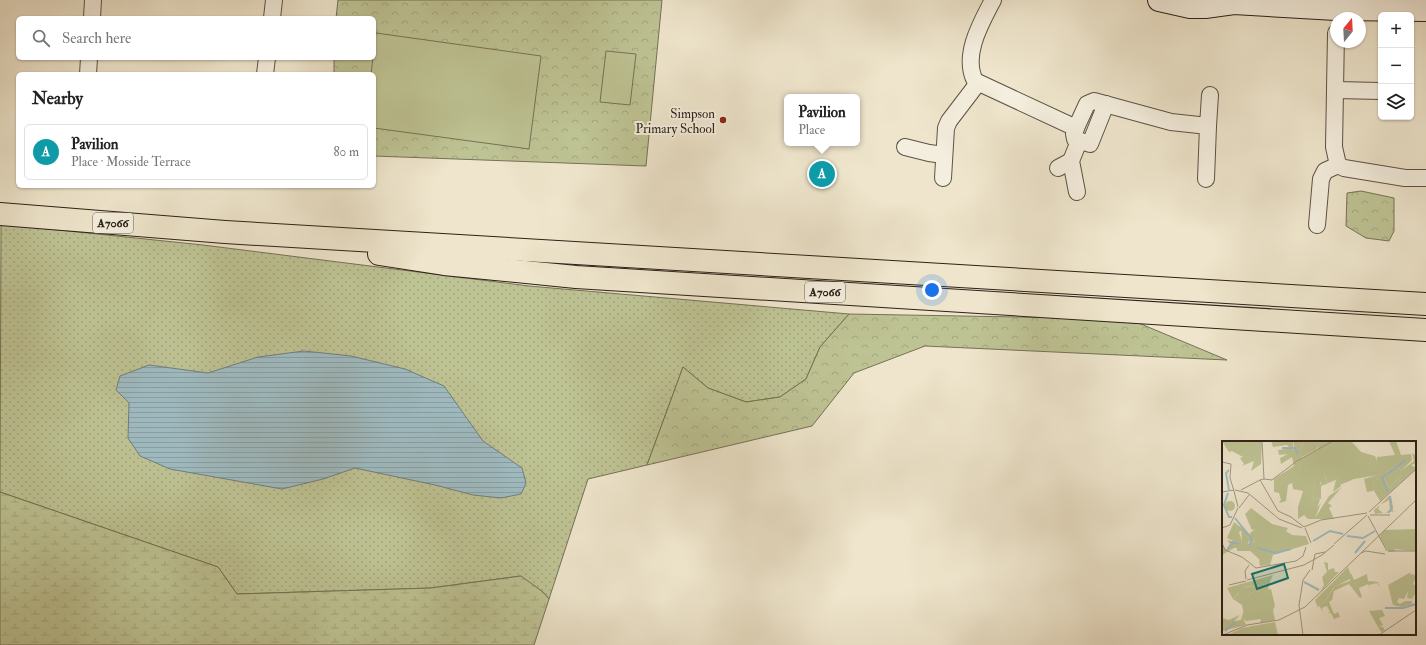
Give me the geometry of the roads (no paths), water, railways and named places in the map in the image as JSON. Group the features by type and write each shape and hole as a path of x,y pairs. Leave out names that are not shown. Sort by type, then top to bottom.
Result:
{"main road":[{"name":"A7066","path":"0,214 225,232 1426,304"},
{"name":"A7066","path":"225,232 444,264 576,277 1426,330"}],"street":[{"path":"92,16 93,0"},
{"path":"272,16 274,0"},
{"path":"992,0 976,36 971,55 973,76 978,83 1078,134 1088,144 1092,142 1106,104"},
{"path":"1159,0 1190,7 1205,7 1232,2 1336,9 1426,10"},
{"path":"1336,48 1334,147 1338,165"},
{"path":"88,72 89,60"},
{"path":"265,72 267,60"},
{"path":"943,178 946,128 948,121 978,83"},
{"path":"1335,90 1378,91"},
{"path":"1206,179 1210,95"},
{"path":"1077,192 1065,164 1078,134 1089,102 1094,101 1171,122 1208,126"},
{"path":"905,147 944,155"},
{"path":"1338,165 1344,168 1405,178 1426,178"},
{"path":"1317,225 1321,179 1325,171 1338,165"}],"water":[{"path":"304,351 351,356 405,369 444,386 483,441 522,468 526,483 521,494 501,498 473,495 435,485 355,468 323,479 282,489 170,469 140,456 128,438 129,403 116,390 120,376 149,365 208,373 258,357"}],"place":[{"name":"Simpson Primary School","path":"723,120"},
{"name":"Pavilion","path":"822,174"}]}
